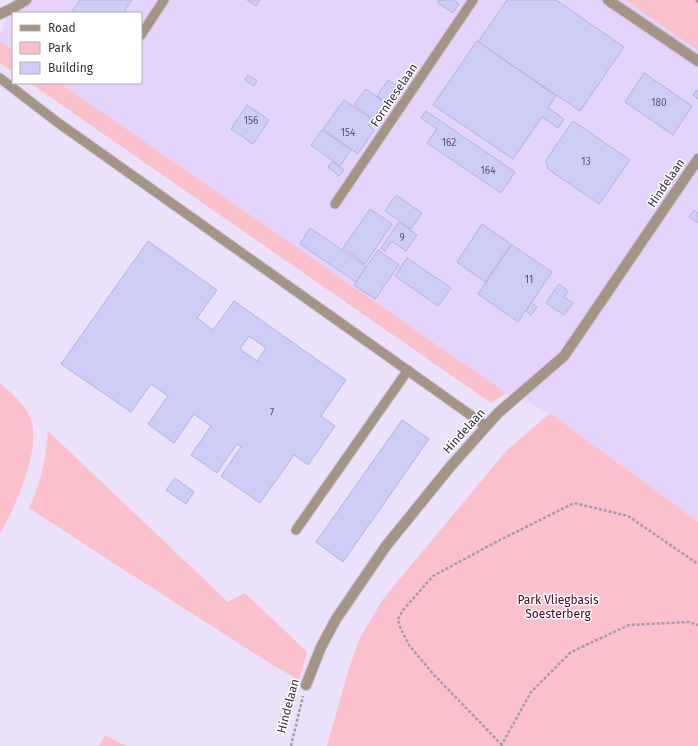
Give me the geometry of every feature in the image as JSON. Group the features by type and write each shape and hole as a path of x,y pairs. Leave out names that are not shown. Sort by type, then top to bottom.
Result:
{"street":[{"path":"0,14 26,0"},
{"path":"608,0 698,61"},
{"name":"Hindelaan","path":"306,685 321,647 336,619 386,546 450,467 498,413 564,356 698,159"}],"lane":[{"path":"142,33 164,0"},
{"name":"Fornheselaan","path":"335,204 474,0"},
{"path":"0,78 57,122 486,426"},
{"path":"296,530 408,370"}],"path":[{"path":"698,564 628,516 574,502 433,576 403,610 398,619 400,627 409,645 434,675 502,746 531,692 571,652 629,625 689,622 698,625"},
{"name":"Hindelaan","path":"291,746 306,685"}],"shaded area":[{"path":"14,0 625,0 698,51 698,522 550,413 506,393 61,84 142,84 142,12 12,12 12,49 0,41 0,36"}],"green space":[{"path":"625,0 698,0 698,51 696,49"},
{"path":"0,41 12,49 12,71 0,63"},
{"path":"31,84 61,84 506,393 491,403"},
{"path":"0,383 17,398 30,417 33,430 33,444 26,477 13,509 0,534"},
{"name":"Park Vliegbasis Soesterberg","path":"550,413 698,522 698,746 327,746 349,668 360,638 383,599 507,450"},
{"path":"48,431 228,602 245,593 307,652 299,680 271,664 29,508 37,489 42,470"},
{"path":"105,735 126,746 99,746"}],"building":[{"path":"80,0 132,0 124,12 72,12"},
{"path":"247,0 260,0 256,6"},
{"path":"437,0 454,0 459,4 453,13 438,3 439,1"},
{"path":"507,0 556,0 624,47 580,111 478,42"},
{"path":"477,41 556,96 548,108 564,119 558,128 542,117 513,159 433,105"},
{"path":"644,73 692,106 673,135 625,102"},
{"path":"248,75 257,81 254,86 245,80"},
{"path":"388,80 400,88 389,104 377,96"},
{"path":"366,89 385,103 374,119 354,105"},
{"path":"696,90 698,91 698,99 693,95"},
{"path":"344,100 373,120 369,126 374,130 358,154 323,129"},
{"path":"247,105 269,120 253,144 231,129"},
{"path":"426,111 515,172 501,193 427,143 437,129 421,118"},
{"path":"573,121 630,160 599,204 548,169 546,160"},
{"path":"322,130 351,150 340,166 311,145"},
{"path":"332,162 344,170 339,176 328,167"},
{"path":"396,195 422,213 411,229 385,211"},
{"path":"370,209 392,224 365,264 343,248"},
{"path":"694,210 698,213 698,223 689,217"},
{"path":"399,222 417,235 406,251 392,241 385,251 381,248"},
{"path":"482,224 511,244 485,282 457,262"},
{"path":"310,228 367,267 356,282 300,244"},
{"path":"148,241 217,290 197,318 213,330 234,301 346,380 321,416 335,426 308,465 294,455 260,503 221,476 241,447 237,444 217,473 191,455 211,426 194,414 174,443 148,424 168,396 151,384 131,412 61,364","holes":["249,336 266,348 257,361 240,349"]},
{"path":"512,245 552,272 518,322 478,294"},
{"path":"378,250 399,265 375,299 354,285"},
{"path":"407,258 451,288 438,306 395,276"},
{"path":"559,284 568,291 564,297 573,303 564,315 546,303"},
{"path":"531,303 537,307 531,315 526,311"},
{"path":"402,420 429,439 343,562 316,542"},
{"path":"175,478 194,492 186,504 166,490"}]}
